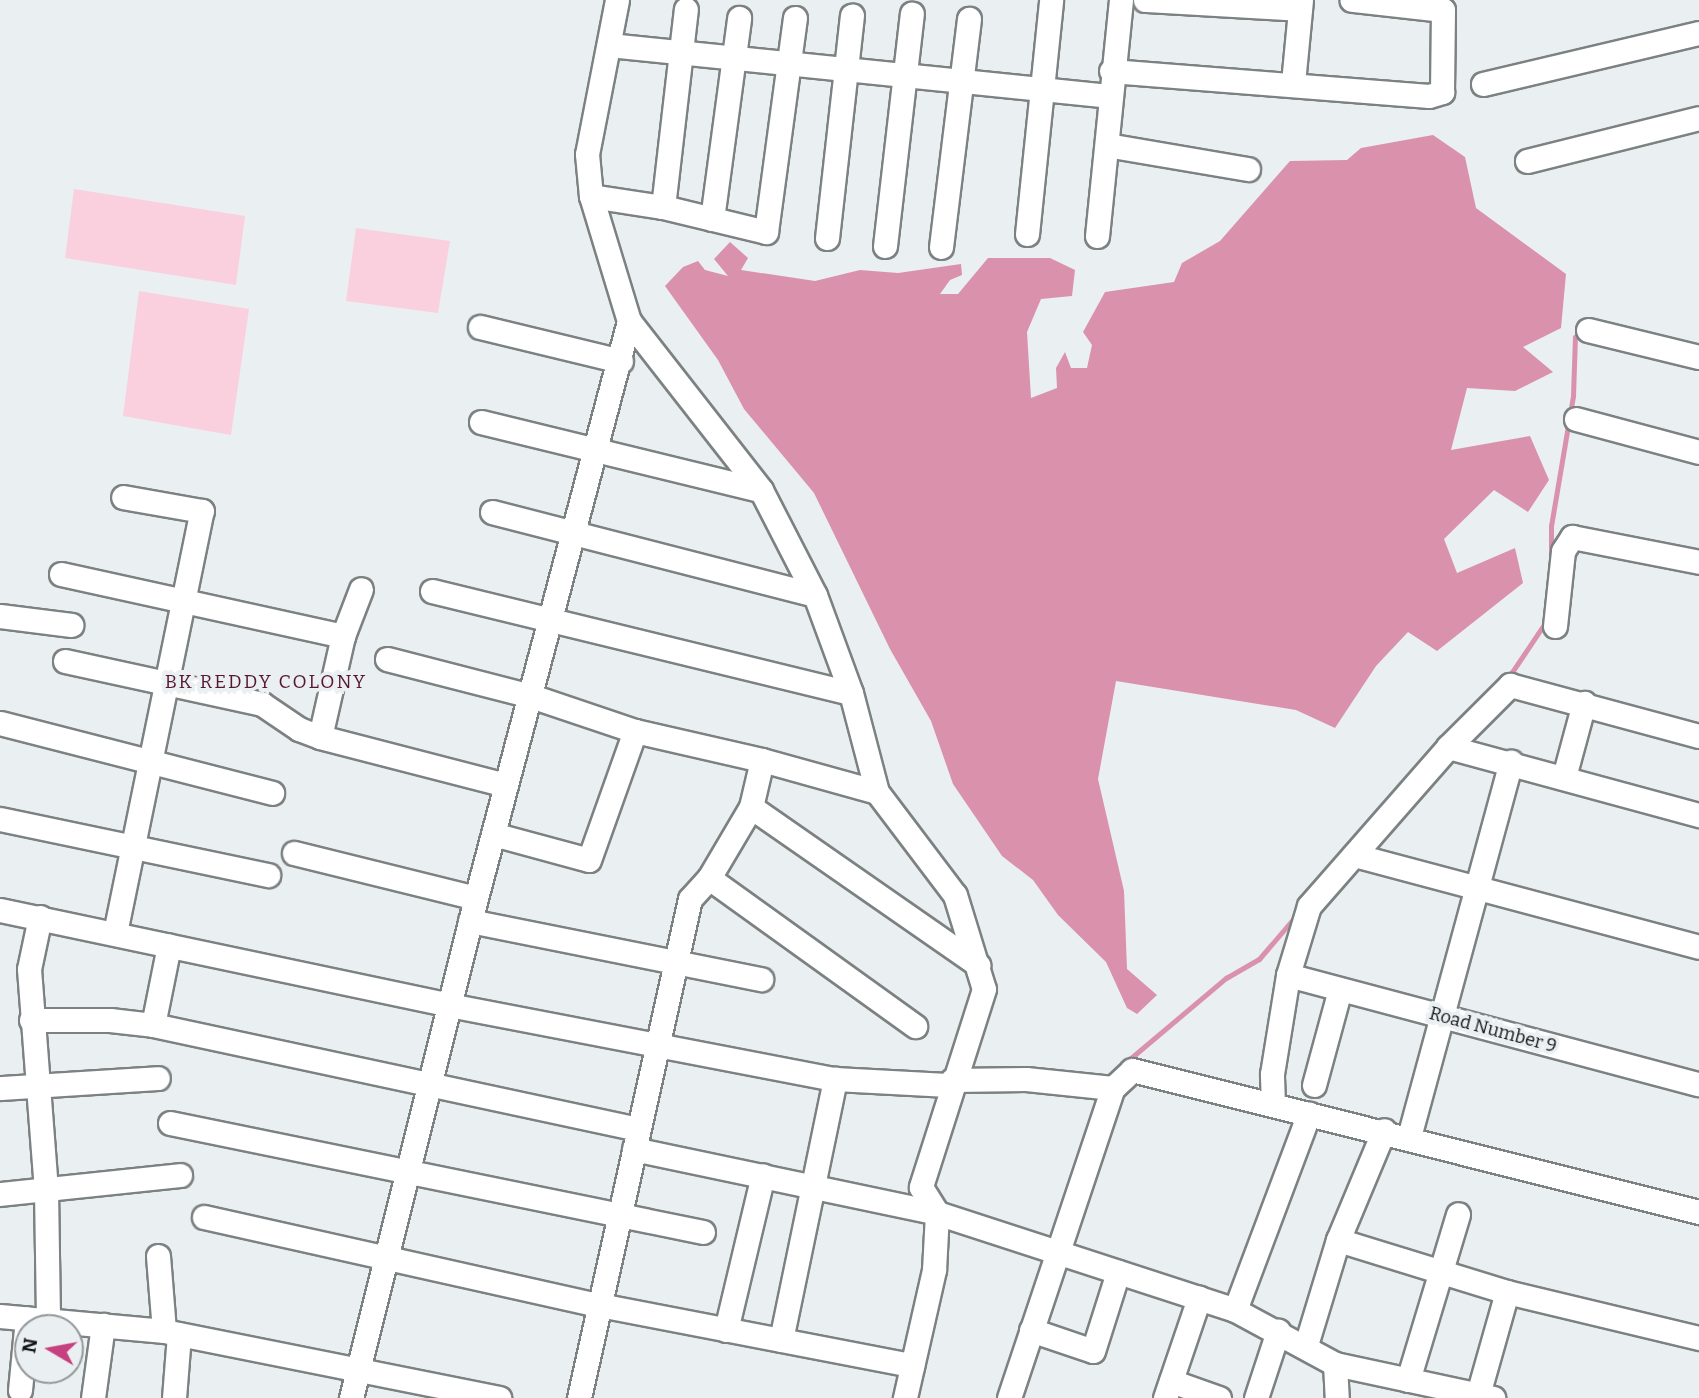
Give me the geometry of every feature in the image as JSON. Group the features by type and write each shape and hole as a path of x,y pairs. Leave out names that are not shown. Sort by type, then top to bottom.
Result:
{"street":[{"path":"617,0 587,154 591,196 629,321 761,490 815,595 851,693 877,792 955,895 984,989 951,1082 921,1187 937,1213 934,1270 905,1398"},
{"path":"1027,234 1051,0"},
{"path":"1097,236 1107,145 1111,71 1121,0"},
{"path":"1145,0 1301,4 1293,83"},
{"path":"1111,71 1293,83 1429,96 1442,92 1443,10 1352,0"},
{"path":"663,207 686,9"},
{"path":"827,237 852,15"},
{"path":"885,246 912,15"},
{"path":"712,219 739,18"},
{"path":"591,196 663,207 766,232 795,19"},
{"path":"941,247 969,19"},
{"path":"1483,84 1699,33"},
{"path":"609,45 681,55 1109,96"},
{"path":"1527,160 1699,118"},
{"path":"1107,145 1248,169"},
{"path":"351,1398 476,898 597,452 629,321"},
{"path":"480,327 621,361"},
{"path":"1588,330 1699,357"},
{"path":"1576,419 1699,452"},
{"path":"481,422 761,490"},
{"path":"115,933 202,511 123,497"},
{"path":"492,512 815,595"},
{"path":"1555,626 1563,551 1572,537 1699,562"},
{"path":"61,574 343,636"},
{"path":"320,737 343,636 361,589"},
{"path":"432,591 851,693"},
{"path":"0,616 71,625"},
{"path":"387,659 531,696 635,732 762,760 877,792"},
{"path":"65,661 262,704 299,729 320,737 506,785"},
{"path":"1273,1105 1272,1074 1288,975 1309,906 1448,747 1510,685 1699,736"},
{"path":"1564,777 1584,703"},
{"path":"0,723 272,793"},
{"path":"493,834 589,860 635,732"},
{"path":"1448,747 1699,815"},
{"path":"579,1398 673,964 690,899 709,878 751,807 762,760"},
{"path":"1409,1137 1511,762"},
{"path":"751,807 978,965"},
{"path":"0,819 268,876"},
{"path":"293,853 476,898"},
{"path":"1354,855 1476,890 1699,947"},
{"path":"709,878 915,1026"},
{"path":"0,909 449,1005 835,1079 951,1082 1026,1079 1113,1088"},
{"path":"38,1314 46,1190 29,969 40,917"},
{"path":"470,922 673,964 761,979"},
{"path":"153,1025 169,946"},
{"name":"Road Number 9","path":"1288,975 1699,1084"},
{"path":"1314,1085 1340,989"},
{"path":"31,1020 110,1020 153,1025 429,1085 763,1175 937,1213 1235,1310 1306,1345 1335,1364 1408,1380 1436,1392 1483,1397 1507,1292"},
{"path":"1009,1398 1113,1088 1132,1070 1384,1130 1699,1212"},
{"path":"0,1088 158,1078"},
{"path":"781,1340 835,1079"},
{"path":"1235,1310 1309,1113"},
{"path":"170,1123 703,1232"},
{"path":"1306,1345 1338,1240 1384,1130"},
{"path":"0,1194 180,1175"},
{"path":"726,1330 763,1175"},
{"path":"1408,1380 1458,1214"},
{"path":"204,1217 599,1305 912,1365"},
{"path":"1338,1240 1507,1292 1699,1338"},
{"path":"158,1256 172,1332 174,1398"},
{"path":"1031,1330 1093,1351 1118,1272"},
{"path":"1199,1298 1168,1390 1219,1398"},
{"path":"84,1323 172,1332 359,1368 461,1394 499,1398"},
{"path":"93,1398 103,1325"},
{"path":"1256,1398 1278,1331"},
{"path":"1335,1364 1338,1398"},
{"path":"20,1390 22,1384"}],"shaded area":[{"path":"1433,135 1465,157 1476,208 1566,274 1561,328 1523,347 1553,372 1515,391 1467,388 1451,450 1530,436 1549,480 1528,512 1494,490 1444,539 1457,573 1515,548 1523,583 1437,651 1408,632 1376,666 1335,728 1296,710 1116,681 1098,779 1124,891 1127,969 1157,995 1137,1014 1127,1008 1106,962 1058,915 1033,880 1002,856 953,784 931,721 890,649 814,493 744,409 718,360 665,286 683,267 698,261 705,270 728,276 714,259 730,242 748,258 741,270 815,281 860,270 898,273 961,264 962,275 950,280 940,294 958,294 988,258 1050,258 1075,270 1072,296 1041,299 1027,332 1031,398 1057,388 1056,368 1065,352 1071,368 1087,368 1092,345 1083,332 1105,292 1174,282 1182,263 1220,241 1290,161 1347,160 1361,148"},
{"path":"74,189 245,216 236,285 65,258"},
{"path":"356,228 450,241 438,313 346,301"},
{"path":"139,291 249,309 231,435 123,416"}],"waterway":[{"path":"1551,555 1551,526 1573,396 1575,337 1583,337"},
{"path":"1508,678 1545,623"},
{"path":"1113,1073 1226,978 1259,959 1295,917"}],"district":[{"name":"BK REDDY COLONY","path":"266,682"}]}
